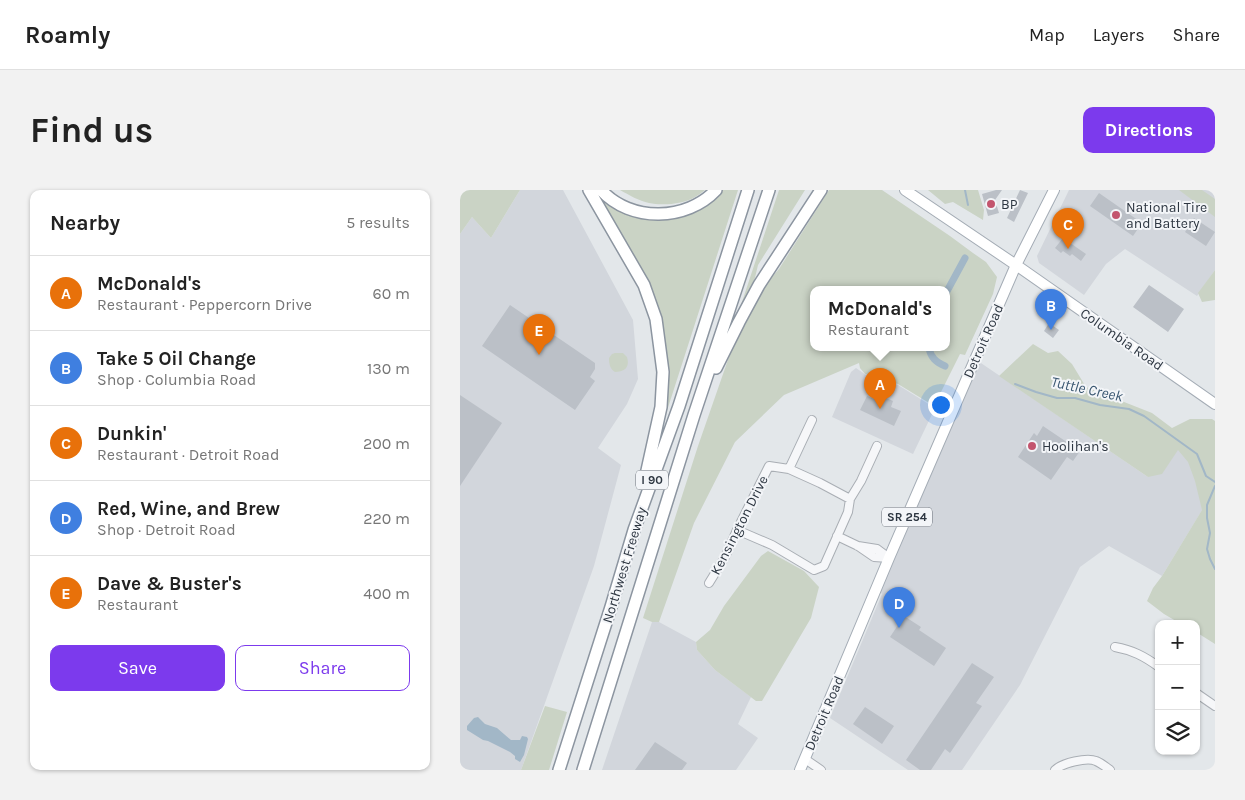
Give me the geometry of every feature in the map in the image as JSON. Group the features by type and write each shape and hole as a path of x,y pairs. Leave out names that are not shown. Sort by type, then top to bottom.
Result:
{"highway":[{"path":"589,190 644,285 656,319 662,363 661,407 634,530"},
{"path":"602,190 619,204 634,211 665,214 698,205 716,190"},
{"name":"Northwest Freeway","path":"559,770 634,530 679,406 748,190"},
{"name":"Northwest Freeway","path":"583,770 694,415 769,190"},
{"path":"694,415 749,302 820,190"}],"main road":[{"name":"Columbia Road","path":"905,190 1215,404"},
{"name":"Detroit Road","path":"800,770 889,558 1016,265 1054,190"}],"street":[{"path":"789,469 812,420"},
{"path":"737,530 772,545 814,570 824,566 848,512 850,499 861,481 877,446"},
{"name":"Kensington Drive","path":"709,583 725,557 769,466 789,469 850,499"},
{"path":"837,536 858,546 874,557 889,558"},
{"path":"1115,647 1144,656 1156,665"},
{"path":"1200,696 1215,706"},
{"path":"805,759 821,770"},
{"path":"1055,770 1076,760 1095,760 1110,770"}],"shaded area":[{"path":"520,190 563,190 633,320 638,379 627,404 598,448 621,465 594,566 521,770 460,770 460,234 472,217 491,238"},
{"path":"1069,190 1215,190 1215,270 1197,296 1125,249 1106,264 1084,295 1039,263 1037,256"},
{"path":"975,359 1148,477 1180,442 1215,489 1162,576 1109,546 1080,567 1020,685 962,770 908,770 830,718 882,594 877,587"},
{"path":"856,368 866,375 898,385 935,408 913,454 832,417 851,372"},
{"path":"652,622 659,622 696,642 697,650 715,670 751,697 738,724 758,738 736,770 602,770"}],"green space":[{"path":"460,190 520,190 491,238 472,217 460,234"},
{"path":"592,190 667,218 721,190 738,190 664,420 661,418 660,323"},
{"path":"620,190 705,190 685,201 673,204 660,204 642,201"},
{"path":"779,190 805,190 758,265 754,282 742,308 740,308"},
{"path":"829,190 882,190 986,262 997,277 993,294 965,355 960,354 934,406 898,384 865,374 860,368 859,363 784,395 735,442 694,523 659,622 652,622 643,618 698,446 730,354 764,286 779,269"},
{"path":"928,190 978,190 984,210 983,220 953,202 945,204"},
{"path":"1179,190 1202,190 1215,199 1215,217"},
{"path":"1215,270 1215,300 1202,302 1198,293"},
{"path":"1033,344 1048,353 1058,351 1072,364 1086,387 1152,413 1172,428 1190,419 1212,419 1215,421 1215,644 1200,635 1200,620 1174,620 1147,601 1153,588 1202,510 1188,462 1178,450 1162,474 1148,477 999,376"},
{"path":"615,353 623,353 627,357 627,366 622,371 615,372 610,366 609,358"},
{"path":"768,551 804,571 819,587 811,618 762,701 756,701 715,670 697,650 696,642 710,630 724,606 761,556"},
{"path":"545,706 567,712 549,770 521,770"}],"water":[{"path":"478,717 485,724 497,728 511,740 520,740 522,736 527,737 524,755 520,762 510,752 483,740 467,730 467,726 474,718"}],"building":[{"name":"BP","path":"1002,190 995,200 999,213 988,216 982,194"},
{"path":"1020,190 1028,193 1014,222 1007,218"},
{"name":"National Tire and Battery","path":"1099,193 1142,223 1133,236 1090,206"},
{"path":"1194,218 1215,232 1206,246 1185,232"},
{"path":"1063,238 1086,254 1081,261 1072,254 1070,256 1063,251 1061,253 1055,248"},
{"path":"1149,285 1184,309 1168,332 1133,307"},
{"path":"510,305 595,363 595,369 590,377 595,381 575,410 482,346"},
{"path":"1049,323 1059,330 1053,338 1044,331"},
{"path":"877,394 893,401 891,407 901,411 894,426 860,410 867,396 874,399"},
{"path":"460,395 502,423 460,486"},
{"path":"1043,426 1080,451 1073,461 1067,457 1051,480 1018,457 1034,433 1037,436"},
{"path":"904,616 921,627 919,630 946,648 934,666 890,637"},
{"path":"972,663 994,677 976,703 982,706 950,753 945,749 931,770 920,770 906,760"},
{"path":"865,707 894,726 882,744 853,724"},
{"path":"655,742 687,763 682,770 635,770"}],"waterway":[{"name":"Tuttle Creek","path":"965,190 968,205"},
{"name":"Tuttle Creek","path":"950,286 965,258"},
{"name":"Tuttle Creek","path":"930,351 934,359 945,366"},
{"name":"Tuttle Creek","path":"1015,384 1057,398 1075,398 1100,405 1129,409 1144,416 1197,454 1206,476 1215,482"},
{"name":"Tuttle Creek","path":"1215,486 1207,505 1210,533 1207,549 1215,569"}],"place":[{"name":"BP","path":"991,204"},
{"name":"National Tire and Battery","path":"1116,215"},
{"name":"Dunkin'","path":"1068,249"},
{"name":"Take 5 Oil Change","path":"1051,330"},
{"name":"Dave & Buster's","path":"539,355"},
{"name":"McDonald's","path":"880,409"},
{"name":"Hoolihan's","path":"1032,446"},
{"name":"Red, Wine, and Brew","path":"899,628"}]}
